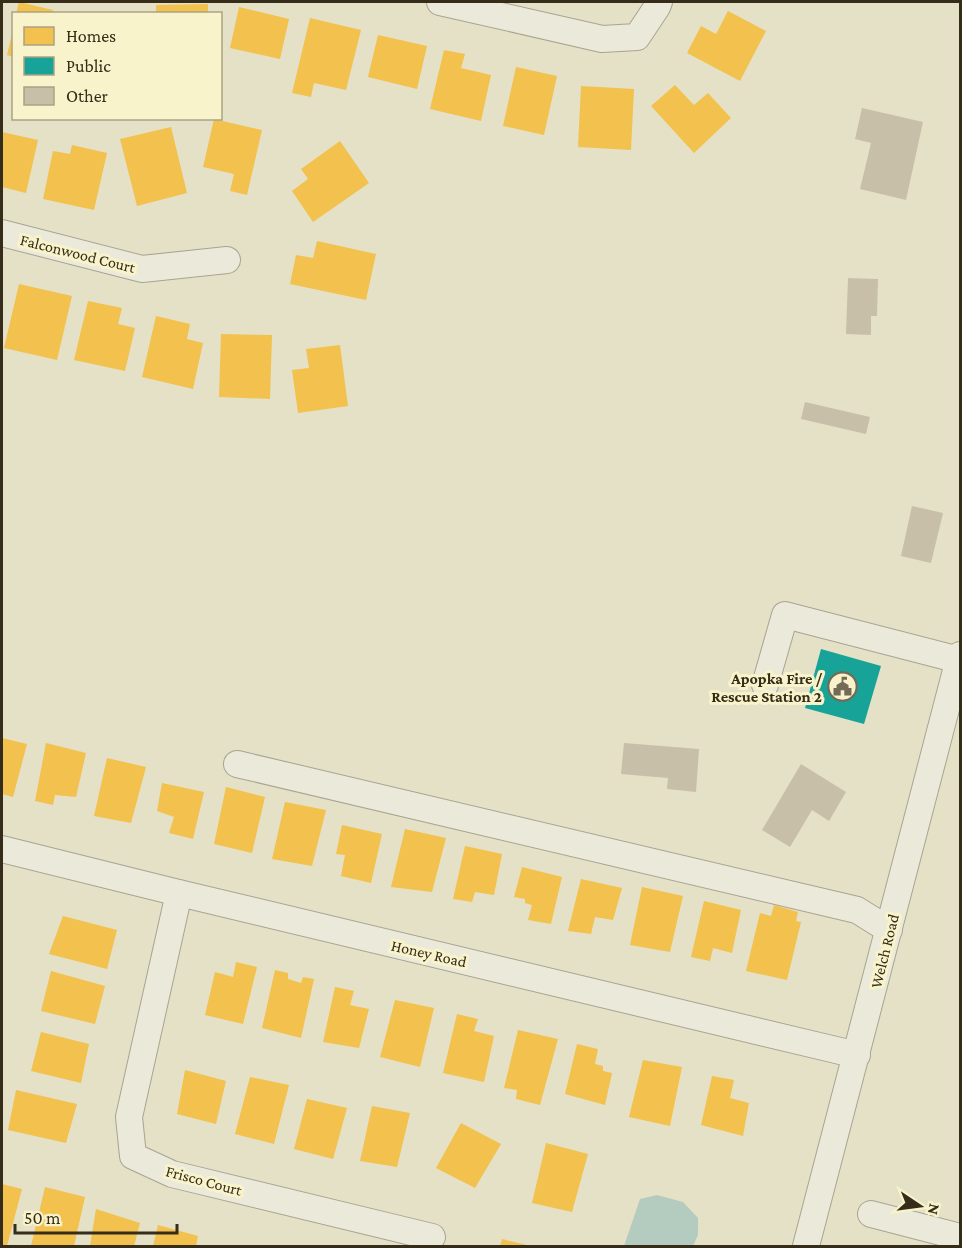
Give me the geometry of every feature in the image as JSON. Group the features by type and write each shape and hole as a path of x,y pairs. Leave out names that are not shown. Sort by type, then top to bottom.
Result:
{"street":[{"path":"440,2 602,39 637,37 659,2"},
{"name":"Falconwood Court","path":"2,233 142,269 226,260"},
{"path":"765,685 785,615 960,658"},
{"name":"Welch Road","path":"806,1246 960,658"},
{"path":"237,764 857,910 889,930"},
{"name":"Honey Road","path":"2,849 857,1055"},
{"name":"Frisco Court","path":"178,893 129,1117 133,1156 172,1174 432,1237"},
{"path":"871,1214 960,1236"}],"shaded area":[{"path":"657,1195 683,1202 698,1218 698,1235 693,1246 624,1246 640,1199"}],"building: Homes":[{"path":"19,2 53,10 52,12 16,12"},
{"path":"208,4 208,12 156,12 156,5"},
{"path":"239,7 289,19 280,59 230,48"},
{"path":"728,11 766,31 740,81 687,53 701,26 716,34"},
{"path":"310,18 361,30 346,90 314,83 311,97 292,93"},
{"path":"12,34 12,56 7,55"},
{"path":"378,35 427,46 417,89 368,77"},
{"path":"444,50 465,54 461,68 491,75 481,121 430,109"},
{"path":"516,67 557,76 544,135 503,126"},
{"path":"675,85 694,105 708,93 731,118 694,153 651,106"},
{"path":"581,86 634,89 631,150 578,147"},
{"path":"214,120 262,130 247,195 230,191 234,174 203,167"},
{"path":"171,127 187,193 137,206 120,139"},
{"path":"2,132 38,140 26,193 2,187"},
{"path":"340,141 369,183 313,222 292,191 308,179 301,169"},
{"path":"72,145 107,153 94,210 43,199 53,151 70,154"},
{"path":"317,241 376,254 366,300 290,284 296,255 313,258"},
{"path":"19,284 72,296 57,360 4,348"},
{"path":"88,301 122,308 118,324 135,328 125,371 74,360"},
{"path":"156,316 190,324 187,339 203,343 193,389 142,377"},
{"path":"221,334 272,335 270,399 219,397"},
{"path":"340,345 348,406 298,413 292,370 309,368 306,349"},
{"path":"2,738 27,744 13,797 2,794"},
{"path":"46,743 86,753 76,797 55,795 53,805 35,801"},
{"path":"107,758 146,767 131,823 94,816"},
{"path":"162,783 204,792 193,839 169,833 174,817 157,811"},
{"path":"226,787 265,797 252,853 214,844"},
{"path":"285,802 326,810 312,866 272,859"},
{"path":"342,825 382,834 371,883 341,876 345,855 336,854"},
{"path":"405,829 446,838 432,892 391,887"},
{"path":"465,846 502,854 494,895 475,892 472,902 453,899"},
{"path":"522,867 562,877 551,924 528,920 532,905 525,903 525,899 514,897"},
{"path":"581,879 622,888 613,920 595,917 591,934 568,931"},
{"path":"642,887 683,896 670,952 630,945"},
{"path":"704,901 741,910 732,953 713,948 710,961 691,957"},
{"path":"774,905 798,912 796,921 801,922 787,980 746,971 760,913 771,916"},
{"path":"63,916 117,930 107,969 49,954"},
{"path":"236,962 257,967 243,1024 205,1015 215,972 233,977"},
{"path":"275,970 288,973 288,979 301,983 303,977 314,979 301,1038 262,1028"},
{"path":"51,971 105,986 95,1024 41,1011"},
{"path":"335,987 354,991 350,1005 369,1009 359,1048 323,1042"},
{"path":"395,1000 434,1008 420,1067 380,1057"},
{"path":"457,1014 478,1019 474,1031 494,1036 484,1082 443,1073"},
{"path":"518,1030 558,1039 540,1105 516,1099 517,1090 504,1088"},
{"path":"41,1032 89,1044 81,1083 31,1071"},
{"path":"577,1044 598,1049 595,1064 603,1066 603,1071 612,1073 605,1105 565,1094"},
{"path":"643,1060 682,1067 670,1126 629,1117"},
{"path":"185,1070 226,1081 216,1124 177,1114"},
{"path":"712,1076 734,1080 730,1098 749,1103 743,1136 701,1125"},
{"path":"250,1077 289,1085 274,1144 235,1134"},
{"path":"16,1090 77,1104 66,1143 8,1130"},
{"path":"307,1099 347,1108 333,1159 294,1149"},
{"path":"372,1106 410,1113 397,1167 360,1161"},
{"path":"461,1123 501,1144 475,1188 436,1168"},
{"path":"546,1143 588,1154 572,1212 532,1203"},
{"path":"2,1184 22,1189 7,1246 2,1246"},
{"path":"45,1187 85,1197 74,1246 31,1246"},
{"path":"96,1209 140,1223 134,1246 90,1246"},
{"path":"158,1225 198,1236 196,1246 153,1246"},
{"path":"502,1239 531,1246 500,1246"}],"building: Public":[{"name":"Apopka Fire / Rescue Station 2","path":"821,649 881,666 864,724 805,708"}],"building: Other":[{"path":"862,108 923,122 906,200 860,189 871,143 855,139"},
{"path":"848,278 878,279 877,316 871,316 871,335 846,334"},
{"path":"805,402 870,417 866,434 801,419"},
{"path":"912,506 943,513 931,563 901,556"},
{"path":"624,743 699,749 696,792 667,789 668,778 621,774"},
{"path":"801,764 846,792 829,821 812,810 790,847 762,830"}],"place":[{"name":"Apopka Fire / Rescue Station 2","path":"843,687"}]}
